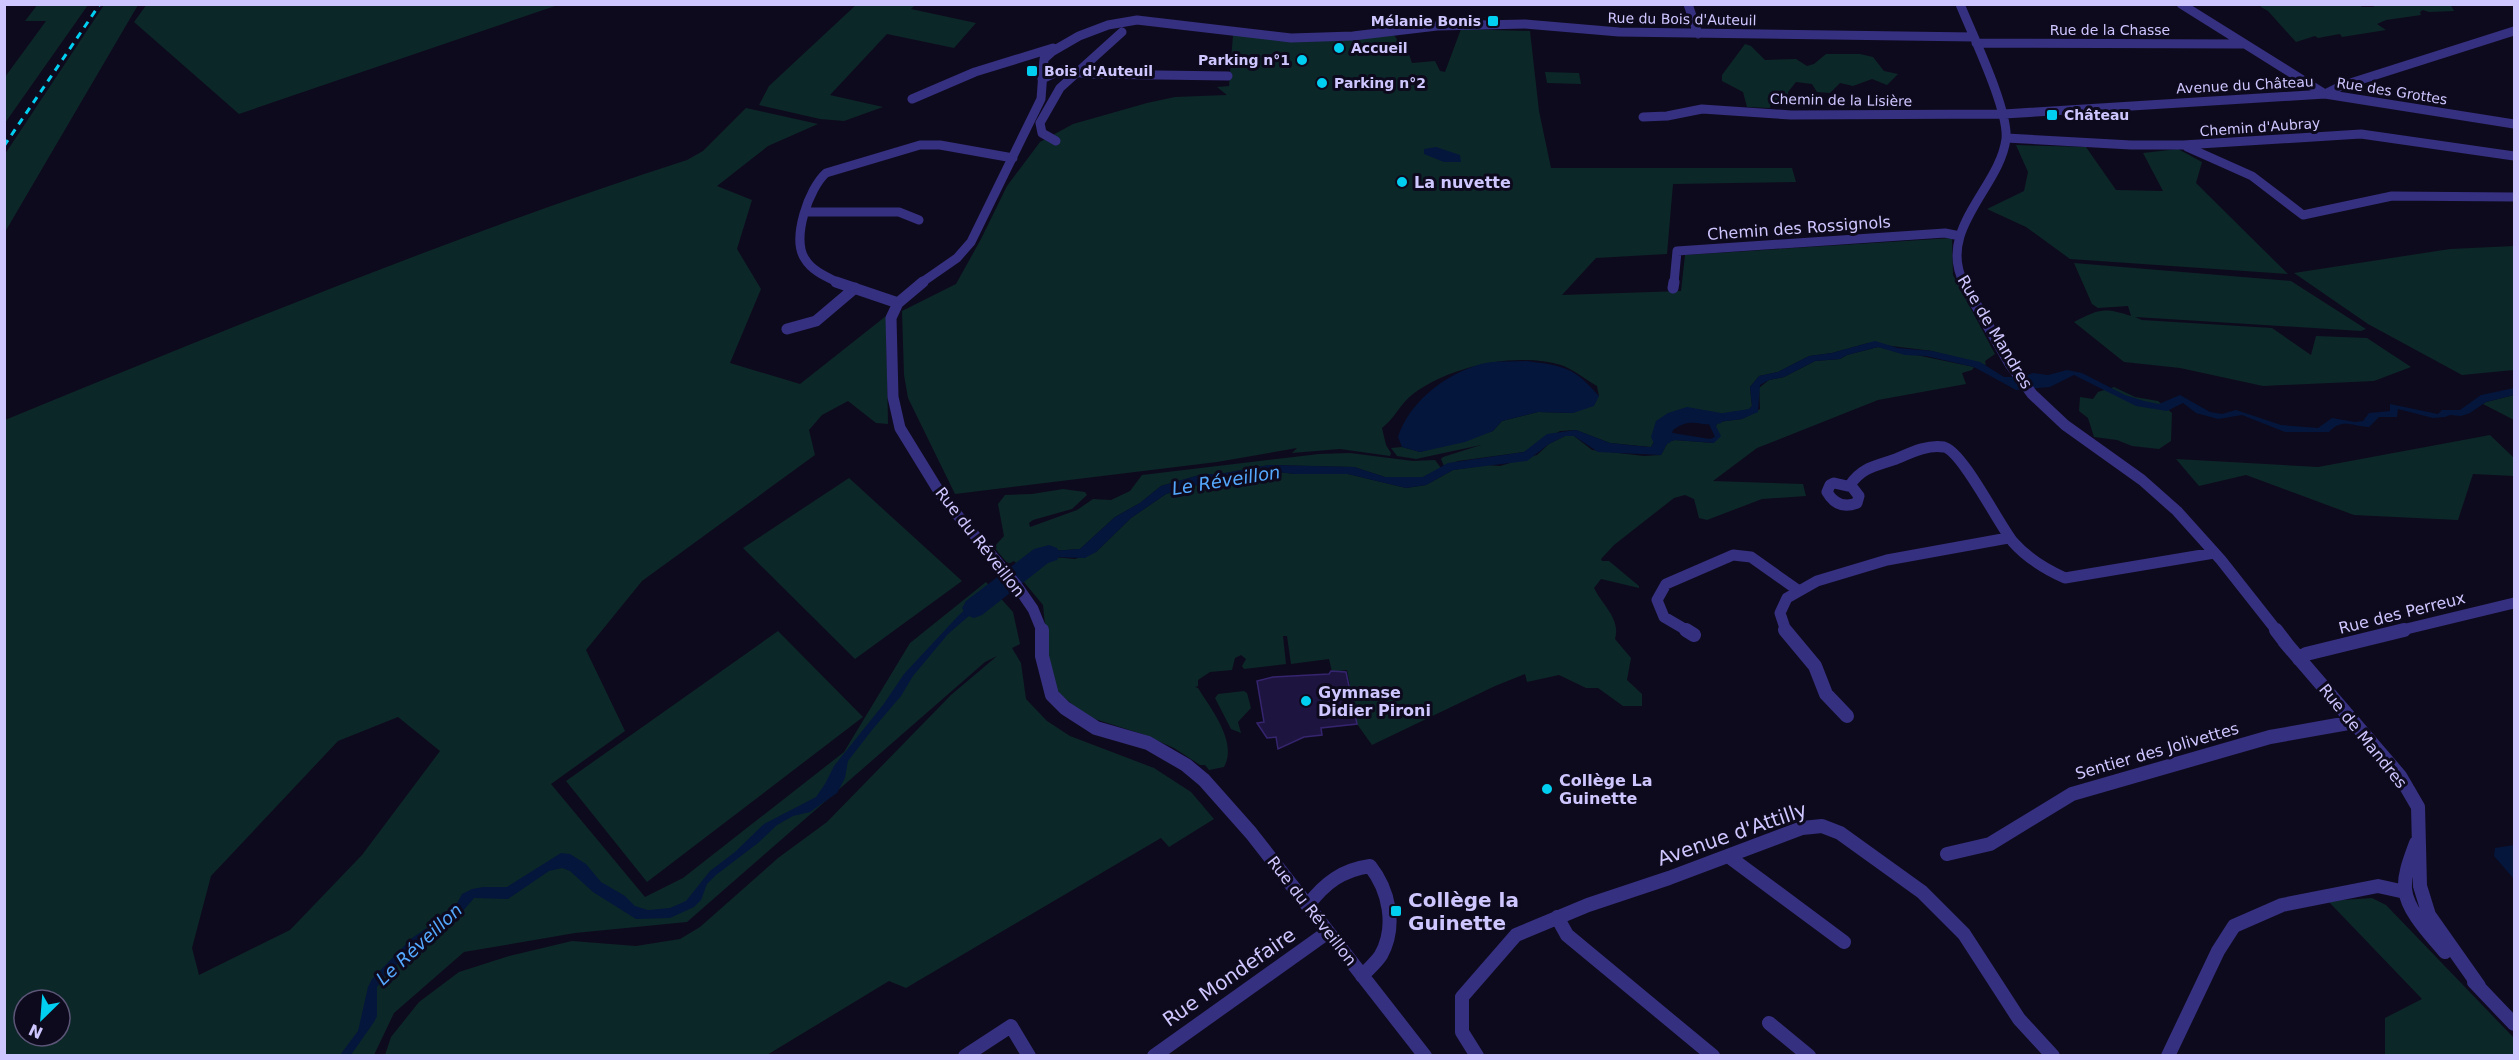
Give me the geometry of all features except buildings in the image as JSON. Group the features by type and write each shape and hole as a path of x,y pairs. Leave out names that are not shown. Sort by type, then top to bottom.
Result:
{"street":[{"path":"1688,4 1698,34"},
{"name":"Rue de Mandres","path":"1960,4 2004,114 2006,138 2002,153 1960,236 1955,255 1959,273 2009,361 2040,402 2115,460 2210,554 2400,776 2418,807 2420,886 2429,915 2479,986"},
{"name":"Rue des Grottes","path":"2181,4 2325,94 2514,124"},
{"name":"Rue du Bois d'Auteuil","path":"1054,48 1079,36 1141,19 1291,38 1353,36 1437,26 1525,24 1590,31 1698,34 1876,34 1975,40"},
{"name":"Avenue du Château","path":"2004,114 2325,94 2341,86 2514,31"},
{"path":"1056,141 1042,133 1040,123 1060,88 1122,32"},
{"name":"Rue de la Chasse","path":"1975,40 2243,44"},
{"path":"1013,158 940,145 920,146 826,173 816,180 811,190 799,237 801,252 809,266 822,276 898,303 914,288 957,258 971,242 1013,158 1041,99 1044,58 1054,48"},
{"path":"912,99 975,72 1054,48"},
{"path":"1044,58 1062,70 1075,73 1228,75"},
{"path":"1042,79 1062,70"},
{"name":"Chemin de la Lisière","path":"1643,117 1667,116 1702,109 1791,115 2004,114"},
{"path":"2504,122 2514,116"},
{"name":"Chemin d'Aubray","path":"2006,138 2183,146 2361,134 2514,156"},
{"path":"2183,146 2252,176 2302,215 2392,196 2514,197"},
{"path":"806,212 899,212 919,220"},
{"name":"Chemin des Rossignols","path":"1673,288 1677,251 1945,233 1960,236"},
{"path":"787,329 816,321 855,288"},
{"name":"Rue du Réveillon","path":"898,303 891,318 890,334 893,397 900,428 943,498 1012,579 1033,609 1042,630 1042,656 1052,695 1065,708 1096,728 1148,743 1186,765 1224,799 1425,1056"},
{"path":"1850,485 1859,472 1928,447 1945,447 1957,454 2008,538 2049,573 2065,578 2210,554"},
{"path":"1847,716 1826,694 1815,666 1804,650 1786,633 1780,613 1787,598 1817,581 1887,560 2008,538"},
{"path":"1694,635 1664,617 1657,600 1666,584 1733,555 1751,557 1799,591"},
{"name":"Rue des Perreux","path":"2299,659 2306,654 2514,603"},
{"name":"Sentier des Jolivettes","path":"1947,854 1990,844 2072,794 2270,737 2354,723"},
{"name":"Avenue d'Attilly","path":"1477,1056 1462,1032 1462,997 1516,935 1557,917 1802,828 1822,826 1840,833 1922,892 1941,909 1964,934 2019,1019 2053,1056"},
{"name":"Rue de Mandres","path":"2420,833 2409,864 2405,891 2420,921 2433,939 2514,1024"},
{"path":"1728,856 1844,942"},
{"path":"1308,905 1320,887 1330,879 1370,866 1378,875 1390,913 1389,927 1383,953 1362,976"},
{"path":"2168,1056 2218,951 2234,926 2282,905 2378,886 2405,891"},
{"path":"1557,917 1567,935 1713,1056"},
{"name":"Rue Mondefaire","path":"1154,1056 1328,932"},
{"path":"1769,1023 1809,1056"},
{"path":"965,1056 1011,1026 1029,1056"}],"green space":[{"path":"38,4 88,5 5,123 5,77 46,21 25,21"},
{"path":"147,4 558,5 239,114 134,22"},
{"path":"857,4 915,5 911,9 976,23 954,48 887,34 830,95 883,107 844,121 820,119 759,105 769,86"},
{"path":"2359,4 2362,7 2374,7 2373,4 2450,4 2454,11 2429,12 2423,10 2420,12 2421,15 2386,20 2377,24 2386,30 2342,37 2340,34 2318,38 2315,36 2296,42 2261,5"},
{"path":"104,5 138,5 5,232 5,154"},
{"path":"1461,29 1530,31 1539,111 1551,168 1792,168 1796,182 1673,184 1667,254 1596,258 1562,295 1681,291 1685,255 1952,238 1953,275 1995,354 1985,361 1986,365 1932,351 1868,343 1832,353 1809,356 1778,372 1759,376 1750,387 1752,406 1749,409 1721,415 1687,412 1676,414 1662,425 1651,447 1610,443 1576,430 1560,431 1524,452 1458,461 1444,466 1441,459 1443,457 1481,445 1416,459 1397,456 1391,448 1402,447 1420,452 1493,431 1502,421 1538,412 1573,413 1599,396 1597,386 1561,365 1543,361 1504,361 1464,369 1428,384 1413,394 1382,428 1390,456 1340,449 1292,453 1297,448 1217,462 955,494 908,398 904,375 902,311 956,284 1007,186 1040,142 1073,124 1147,103 1175,97 1227,95 1217,87 1229,86 1233,35 1314,40 1394,35 1400,44 1406,46 1412,63 1435,61 1440,71 1445,72"},
{"path":"1745,44 1751,46 1765,60 1796,59 1807,66 1814,64 1826,54 1860,54 1873,57 1884,71 1898,74 1887,85 1872,79 1853,86 1840,83 1830,93 1817,92 1812,84 1796,82 1788,92 1789,99 1771,102 1770,108 1747,107 1743,92 1722,81 1722,75"},
{"path":"1545,72 1579,73 1581,84 1547,83"},
{"path":"746,108 818,124 768,146 717,186 752,200 737,249 761,289 730,363 800,384 886,316 888,424 876,423 848,401 822,415 809,430 815,455 642,581 586,650 625,731 551,784 645,897 683,878 844,752 910,643 986,582 1013,612 1020,644 1012,648 1021,663 1026,699 1047,721 1070,736 1154,768 1191,792 1214,819 1169,847 1161,838 906,988 889,981 767,1055 385,1055 391,1037 419,1002 459,972 509,956 572,941 636,946 680,939 700,927 778,858 827,822 951,695 997,656 985,662 687,922 575,933 464,952 394,1013 374,1055 5,1056 5,420 429,251 514,219 687,160 703,151","holes":["398,717 440,751 362,855 290,930 199,975 192,948 211,876 338,741"]},
{"path":"2016,145 2086,147 2116,190 2163,191 2143,153 2178,149 2202,162 2196,183 2288,274 2070,259 2026,227 1987,209 2024,191 2028,172"},
{"path":"2514,246 2514,370 2462,375 2368,324 2294,273 2450,249"},
{"path":"2074,263 2291,281 2366,329 2361,331 2135,317 2142,320 2272,328 2311,355 2316,336 2367,338 2411,367 2374,381 2263,386 2180,368 2124,362 2074,322 2102,311 2114,311 2131,316 2128,306 2098,308 2092,304"},
{"path":"1878,347 1974,367 1962,373 1966,384 1878,400 1757,448 1713,481 1803,484 1806,496 1762,499 1707,520 1699,518 1694,499 1685,495 1674,498 1614,545 1601,559 1609,561 1639,586 1639,588 1601,579 1594,588 1616,625 1615,639 1631,658 1627,680 1642,694 1642,706 1623,706 1598,688 1586,688 1559,675 1527,682 1525,674 1372,745 1357,724 1347,670 1332,672 1329,659 1291,664 1287,636 1283,636 1286,664 1244,669 1242,666 1246,659 1241,655 1235,658 1232,670 1210,672 1198,680 1198,686 1195,687 1198,688 1216,716 1228,747 1224,767 1209,770 1205,765 1200,765 1174,748 1142,734 1085,716 1058,692 1050,675 1043,605 1023,581 1029,575 1026,572 1054,557 1075,559 1096,552 1131,518 1166,494 1204,483 1230,483 1269,471 1295,474 1348,474 1406,488 1426,485 1453,470 1488,465 1500,466 1537,455 1549,444 1565,436 1574,436 1592,450 1644,456 1661,455 1668,442 1675,440 1714,443 1718,422 1742,419 1760,409 1759,388 1769,380 1784,377 1815,361 1840,359"},
{"path":"2114,387 2135,397 2158,401 2172,413 2171,441 2159,449 2132,446 2117,440 2094,437 2088,418 2079,411 2080,397 2093,399 2098,392"},
{"path":"2514,395 2514,420 2483,404 2486,402"},
{"path":"2490,435 2514,458 2514,476 2473,474 2458,520 2354,515 2246,475 2199,486 2176,459 2318,467"},
{"path":"1350,453 1413,461 1435,460 1441,468 1423,477 1409,479 1385,477 1354,467 1269,465 1220,474 1203,474 1161,486 1140,503 1115,517 1080,549 1037,552 1018,565 1014,561 1008,564 994,547 1004,536 998,504 1005,495 1063,489 1085,492 1087,495 1072,509 1033,520 1029,523 1030,527 1077,510 1093,499 1111,500 1130,491 1142,475 1319,454"},
{"path":"849,478 962,581 855,659 743,548"},
{"path":"778,631 863,717 647,882 566,781"},
{"path":"1244,691 1247,693 1251,708 1238,722 1241,733 1231,729 1215,698 1218,694"},
{"path":"2372,898 2386,905 2514,1038 2514,1055 2385,1055 2385,1018 2422,999 2328,901"}],"water":[{"path":"1436,147 1460,155 1461,162 1444,162 1424,154 1424,149"},
{"path":"1875,341 1898,348 1932,351 1980,362 2004,377 2022,377 2033,373 2048,375 2067,370 2082,373 2125,395 2144,401 2159,404 2180,395 2210,412 2222,414 2236,410 2281,425 2318,428 2332,418 2363,421 2369,413 2390,411 2390,404 2438,414 2442,410 2460,410 2481,395 2514,388 2514,395 2486,402 2461,416 2433,418 2398,409 2397,417 2379,417 2369,427 2343,424 2329,432 2285,432 2242,415 2218,419 2196,413 2183,403 2167,411 2136,406 2074,375 2050,387 2016,390 1974,367 1926,356 1905,355 1878,347 1840,359 1815,361 1784,377 1769,380 1760,385 1758,412 1742,419 1718,422 1716,426 1721,436 1714,443 1675,440 1668,442 1661,455 1598,452 1574,436 1565,436 1549,444 1527,461 1453,470 1426,485 1406,488 1348,474 1295,474 1269,471 1230,483 1204,483 1166,494 1131,518 1096,552 1085,558 1054,557 1026,572 1018,565 1037,552 1080,549 1115,517 1140,503 1161,486 1203,474 1220,474 1269,465 1354,467 1385,477 1423,477 1448,463 1524,452 1547,434 1576,430 1610,443 1648,447 1651,447 1660,431 1710,439 1715,437 1708,422 1710,415 1749,409 1752,406 1750,387 1759,376 1778,372 1809,356 1832,353"},
{"path":"1527,361 1550,364 1575,374 1599,396 1594,406 1573,413 1538,412 1502,421 1493,431 1465,442 1420,452 1402,447 1398,437 1410,413 1418,402 1439,384 1481,364"},
{"path":"993,586 1000,594 991,597 948,634 848,761 845,778 837,793 810,812 793,816 777,825 758,843 716,875 707,884 701,900 694,907 670,918 636,919 593,892 570,871 562,868 549,871 508,899 474,898 458,917 432,932 385,976 377,987 377,1016 374,1022 351,1055 340,1055 358,1031 372,979 412,938 454,909 462,894 472,889 507,887 561,853 570,854 586,864 601,882 625,896 635,906 648,910 670,908 686,901 710,871 735,852 764,824 816,797 834,766 883,705 904,674 959,615"},
{"path":"2514,845 2514,879 2494,856 2495,848"}],"waterway":[{"path":"1662,437 1663,427 1681,416 1693,414 1714,418"},
{"name":"Le Réveillon","path":"974,608 1042,555 1049,554"}],"railway":[{"path":"4,146 100,4"}],"place":[{"name":"Mélanie Bonis","path":"1493,21"},
{"name":"Accueil","path":"1339,48"},
{"name":"Parking n°1","path":"1302,60"},
{"name":"Bois d'Auteuil","path":"1032,71"},
{"name":"Parking n°2","path":"1322,83"},
{"name":"Château","path":"2052,115"},
{"name":"La nuvette","path":"1402,182"},
{"name":"Gymnase Didier Pironi","path":"1306,701"},
{"name":"Collège La Guinette","path":"1547,789"},
{"name":"Collège la Guinette","path":"1396,911"}]}
